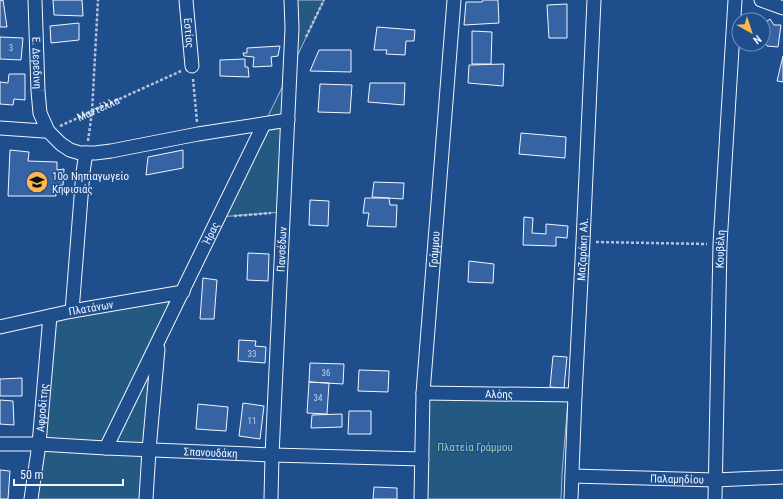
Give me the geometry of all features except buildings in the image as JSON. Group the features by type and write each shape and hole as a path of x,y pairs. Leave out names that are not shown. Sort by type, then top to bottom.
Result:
{"street":[{"name":"Ε. Δερεδινη","path":"35,0 38,103 40,113 47,128"},
{"name":"Εστίας","path":"186,0 192,66"},
{"name":"Πανσέδων","path":"271,499 292,28 291,0"},
{"name":"Γράμμου","path":"421,499 423,393 454,0"},
{"name":"Μαζαράκη Αλ.","path":"571,499 594,0"},
{"name":"Κουβέλη","path":"715,499 720,244 735,0"},
{"path":"761,0 783,8"},
{"path":"0,128 44,131 47,128 57,141 65,148 80,153 86,153 112,152 198,134 288,120"},
{"name":"Ήρας","path":"106,448 264,124"},
{"path":"72,311 83,172 86,153"},
{"name":"Πλατάνων","path":"0,327 72,311 183,292"},
{"name":"Αφροδίτης","path":"31,499 39,444 50,316"},
{"name":"Ήρας","path":"146,499 159,342"},
{"name":"Αλόης","path":"423,393 575,395"},
{"name":"Σπανουδάκη","path":"0,444 39,444 272,456 422,459"},
{"name":"Παλαμηδίου","path":"572,476 715,480 783,477"}],"path":[{"path":"86,153 92,112 98,0"},
{"path":"304,43 324,0"},
{"name":"Μαντέλλα","path":"47,128 92,112 192,66"},
{"path":"192,66 198,134"},
{"path":"219,217 283,212"},
{"path":"583,241 720,244"}],"green space":[{"path":"290,0 324,0 290,71"},
{"path":"290,71 283,212 219,217"},
{"path":"169,296 149,499 30,499 50,316"},
{"name":"Πλατεία Γράμμου","path":"423,393 568,400 561,499 421,499"}],"place":[{"name":"10ο Νηπιαγωγείο Κηφισιάς","path":"37,182"}]}
